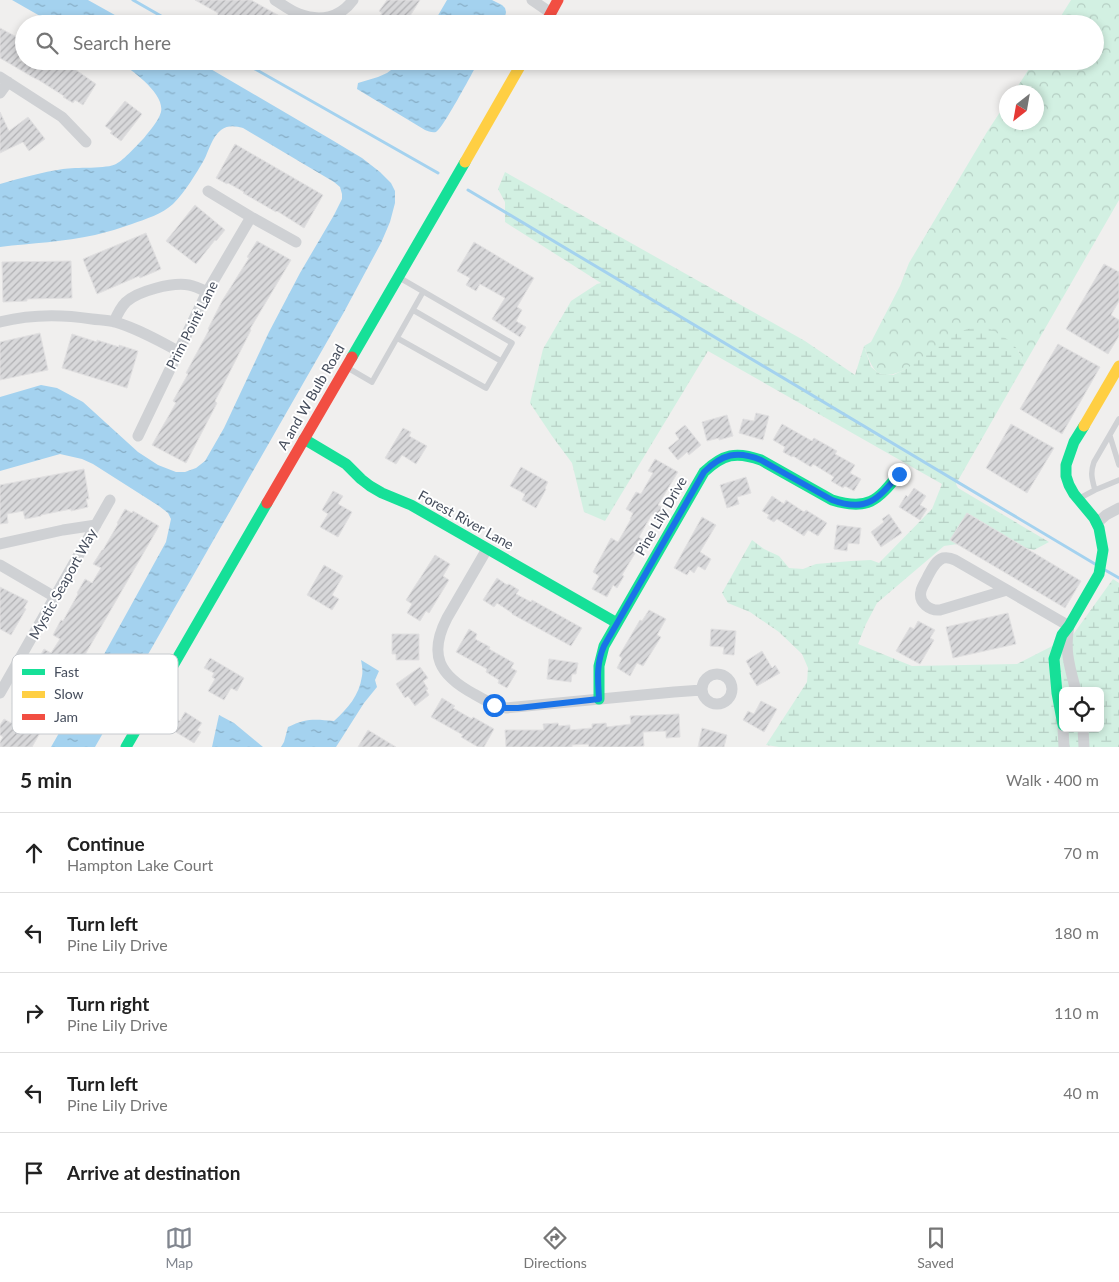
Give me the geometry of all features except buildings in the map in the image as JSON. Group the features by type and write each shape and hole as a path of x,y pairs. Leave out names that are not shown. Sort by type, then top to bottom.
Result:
{"street":[{"path":"275,0 304,15"},
{"path":"336,15 353,0"},
{"path":"532,0 551,13 558,0"},
{"name":"A and W Bulb Road","path":"178,657 518,70"},
{"path":"0,93 4,80 62,117 86,142"},
{"path":"208,191 296,242"},
{"name":"Prim Point Lane","path":"138,436 207,292 251,217"},
{"path":"114,322 120,309 127,301 153,290 173,285 188,284 207,292"},
{"path":"0,322 28,316 50,315 74,316 114,322 178,351"},
{"path":"1059,704 1054,660 1062,636 1099,574 1103,550 1097,523 1069,486 1066,476 1066,465 1074,442 1112,383 1119,366"},
{"name":"Forest River Lane","path":"304,440 346,464 360,479 370,486 411,506 617,623"},
{"name":"Pine Lily Drive","path":"599,699 598,667 600,656 704,472 713,463 724,457 736,454 749,455 832,500 844,505 856,506 867,504 877,498 899,474"},
{"name":"Mystic Seaport Way","path":"22,654 110,500"},
{"path":"1097,523 1106,515 1119,508"},
{"path":"0,544 63,530 96,526"},
{"path":"487,549 441,629 438,641 441,665 455,683 494,705 506,708 702,690"},
{"path":"1007,590 940,610 926,606 920,596 933,566 948,557 955,560 1007,590 1069,626"},
{"path":"0,565 55,597"},
{"path":"1069,626 1066,642 1075,687"},
{"name":"Mystic Seaport Way","path":"0,693 12,672"},
{"path":"1063,732 1064,747"},
{"path":"1083,732 1084,747"},
{"name":"A and W Bulb Road","path":"126,747 134,734"}],"lane":[{"path":"397,338 486,388 512,343 398,277"},
{"path":"346,367 372,382 424,292"},
{"path":"413,310 501,362"},
{"path":"1095,490 1091,470 1119,419"},
{"path":"1110,436 1119,465"},
{"path":"1078,499 1119,480"}],"green space":[{"path":"1071,0 1119,0 1119,200 1024,365 1018,350 906,369 888,375 878,372 870,362 864,346 871,342 900,286 909,263 987,132 999,114 999,130 1044,130 1044,85 1019,85 1028,70 1104,70 1104,15 1062,15"},
{"path":"505,172 805,341 855,375 864,346 871,367 880,374 893,375 906,369 960,331 987,327 1010,341 1018,350 1024,365 956,484 958,488 1049,542 1034,550 991,539 944,546 877,603 858,644 912,666 1017,664 1072,636 1113,579 1119,583 1119,747 779,747 766,745 807,682 808,668 802,654 779,632 750,612 728,603 722,593 752,540 764,549 779,556 789,568 803,569 816,564 851,561 871,560 879,563 932,509 942,484 708,351 605,521 584,512 572,463 530,403 543,349 571,301 601,283 505,222 505,202 498,189"}],"water":[{"path":"12,0 88,0 115,15 38,15"},
{"path":"447,0 492,0 502,5 506,12 505,15 438,15"},
{"path":"130,70 212,70 362,158 391,183 395,191 395,203 390,222 381,243 344,312 148,654 104,654 166,542 171,519 168,513 159,506 82,459 60,454 0,471 0,397 41,385 57,388 83,402 138,452 158,465 176,472 185,472 196,468 205,461 224,428 269,332 342,199 340,187 334,182 243,128 234,126 224,128 215,136 204,160 190,183 169,208 132,224 95,235 60,241 0,247 0,184 55,170 112,166 123,159 144,138 160,116 161,105 153,90"},
{"path":"391,70 474,70 451,111 436,132 425,130 357,89 358,83"},
{"path":"361,660 379,671 375,680 377,687 364,703 336,747 281,747 288,727 311,720 334,721 344,711 356,696 361,683"},
{"path":"219,715 234,723 263,747 212,747"},
{"path":"58,734 102,734 95,747 51,747"}],"waterway":[{"path":"133,0 159,15"},
{"path":"257,70 438,173"},
{"path":"468,190 1095,564"},
{"path":"1105,570 1119,578"}],"traffic: fast":[{"path":"352,357 465,162"},
{"path":"1059,704 1054,659 1062,635 1099,574 1103,550 1099,528 1094,518 1074,494 1066,476 1066,465 1074,442 1084,426"},
{"path":"304,439 346,464 370,486 411,505 617,623"},
{"path":"599,699 599,666 604,646 704,472 717,461 737,455 752,457 761,460 832,500 855,504 863,504 878,497 899,474"},
{"path":"178,657 267,503"},
{"path":"126,747 134,734"}],"traffic: slow":[{"path":"465,162 518,70"},
{"path":"1084,426 1119,366"}],"traffic: jam":[{"path":"550,15 558,0"},
{"path":"267,503 352,357"}],"route":[{"path":"494,705 518,708 599,699 598,667 604,646 704,472 713,463 724,457 736,454 749,455 832,500 844,505 856,506 867,504 877,498 899,474"}]}
